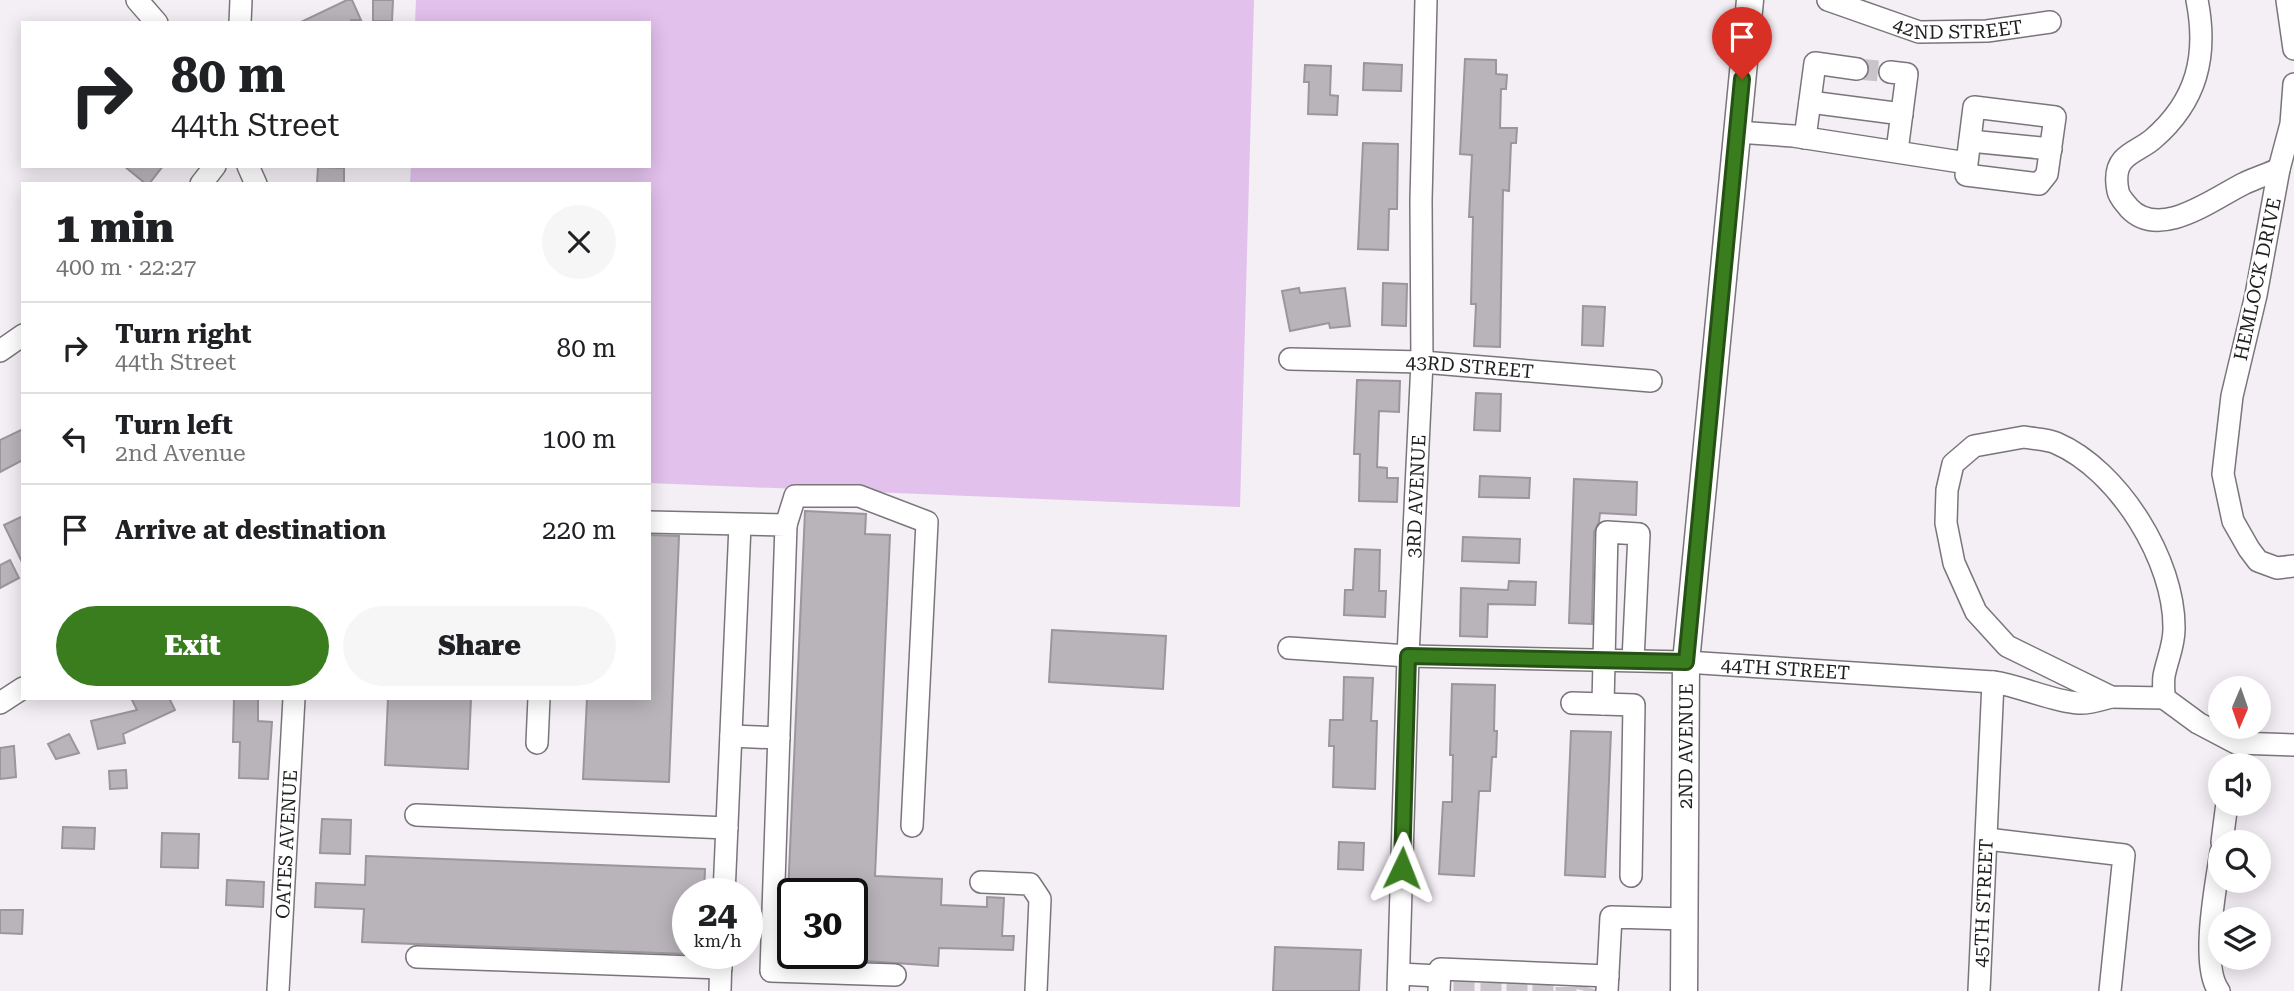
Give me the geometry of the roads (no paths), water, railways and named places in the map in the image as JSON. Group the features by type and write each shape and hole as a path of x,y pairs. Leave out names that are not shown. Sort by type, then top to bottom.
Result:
{"main road":[{"name":"2ND AVENUE","path":"1684,991 1686,662 1750,0"}],"street":[{"path":"137,0 155,21"},
{"path":"240,21 241,0"},
{"name":"3RD AVENUE","path":"1399,983 1408,656 1422,362 1426,0"},
{"name":"42ND STREET","path":"1828,0 1919,32 1987,31 2050,22"},
{"path":"2197,0 2200,48 2196,82 2183,107 2153,139 2121,161 2116,178 2119,195 2131,211 2148,220 2168,220 2189,213 2247,182 2279,169"},
{"path":"2287,0 2294,49"},
{"path":"1805,138 1815,63 1857,69"},
{"path":"1890,72 1907,74 1897,151"},
{"name":"HEMLOCK DRIVE","path":"2294,84 2291,124 2279,169 2256,295 2232,396 2223,474 2233,521 2258,561 2277,568 2294,566"},
{"path":"1810,102 1902,114"},
{"path":"1974,107 2055,117 2047,174 2039,184 1966,175 1970,141 1974,107"},
{"path":"1737,132 1805,138 1967,163"},
{"path":"1970,141 2050,149"},
{"path":"203,182 213,168"},
{"path":"0,351 21,336"},
{"name":"43RD STREET","path":"1290,359 1422,362 1651,382"},
{"path":"2164,698 2164,676 2172,654 2174,628 2170,589 2149,539 2130,506 2109,480 2054,442 2024,437 1974,446 1953,464 1947,490 1946,523 1954,563 1976,612 2007,646 2110,698 2164,698 2198,723 2236,743 2294,745"},
{"path":"895,975 771,971 786,525 795,496 859,496 927,522 912,826"},
{"path":"651,522 786,525"},
{"path":"725,878 740,525"},
{"path":"1603,704 1607,533 1639,534 1633,660"},
{"name":"44TH STREET","path":"1289,648 1408,656 1686,662 1993,682 2017,685 2048,697 2080,704 2110,698"},
{"path":"1987,839 1993,682"},
{"path":"0,704 21,689"},
{"name":"OATES AVENUE","path":"278,991 293,700"},
{"path":"537,743 539,700"},
{"path":"1572,703 1634,705 1631,876"},
{"path":"731,736 779,738"},
{"path":"2235,753 2236,743"},
{"path":"416,816 727,828"},
{"name":"45TH STREET","path":"1979,991 1987,839 2124,855 2110,991"},
{"path":"981,882 1030,884 1040,898 1036,991"},
{"path":"2215,893 2210,960 2214,985 2219,991"},
{"path":"1399,983 1439,983 1440,969 1464,976 1608,983 1611,917 1685,919"},
{"path":"417,957 672,960"},
{"path":"720,991 721,969"}],"tunnel":[{"path":"1857,69 1890,72"},
{"path":"1464,981 1464,991"},
{"path":"1491,983 1491,991"},
{"path":"1517,983 1517,991"},
{"path":"1543,985 1543,991"},
{"path":"1585,991 1586,987"}]}
